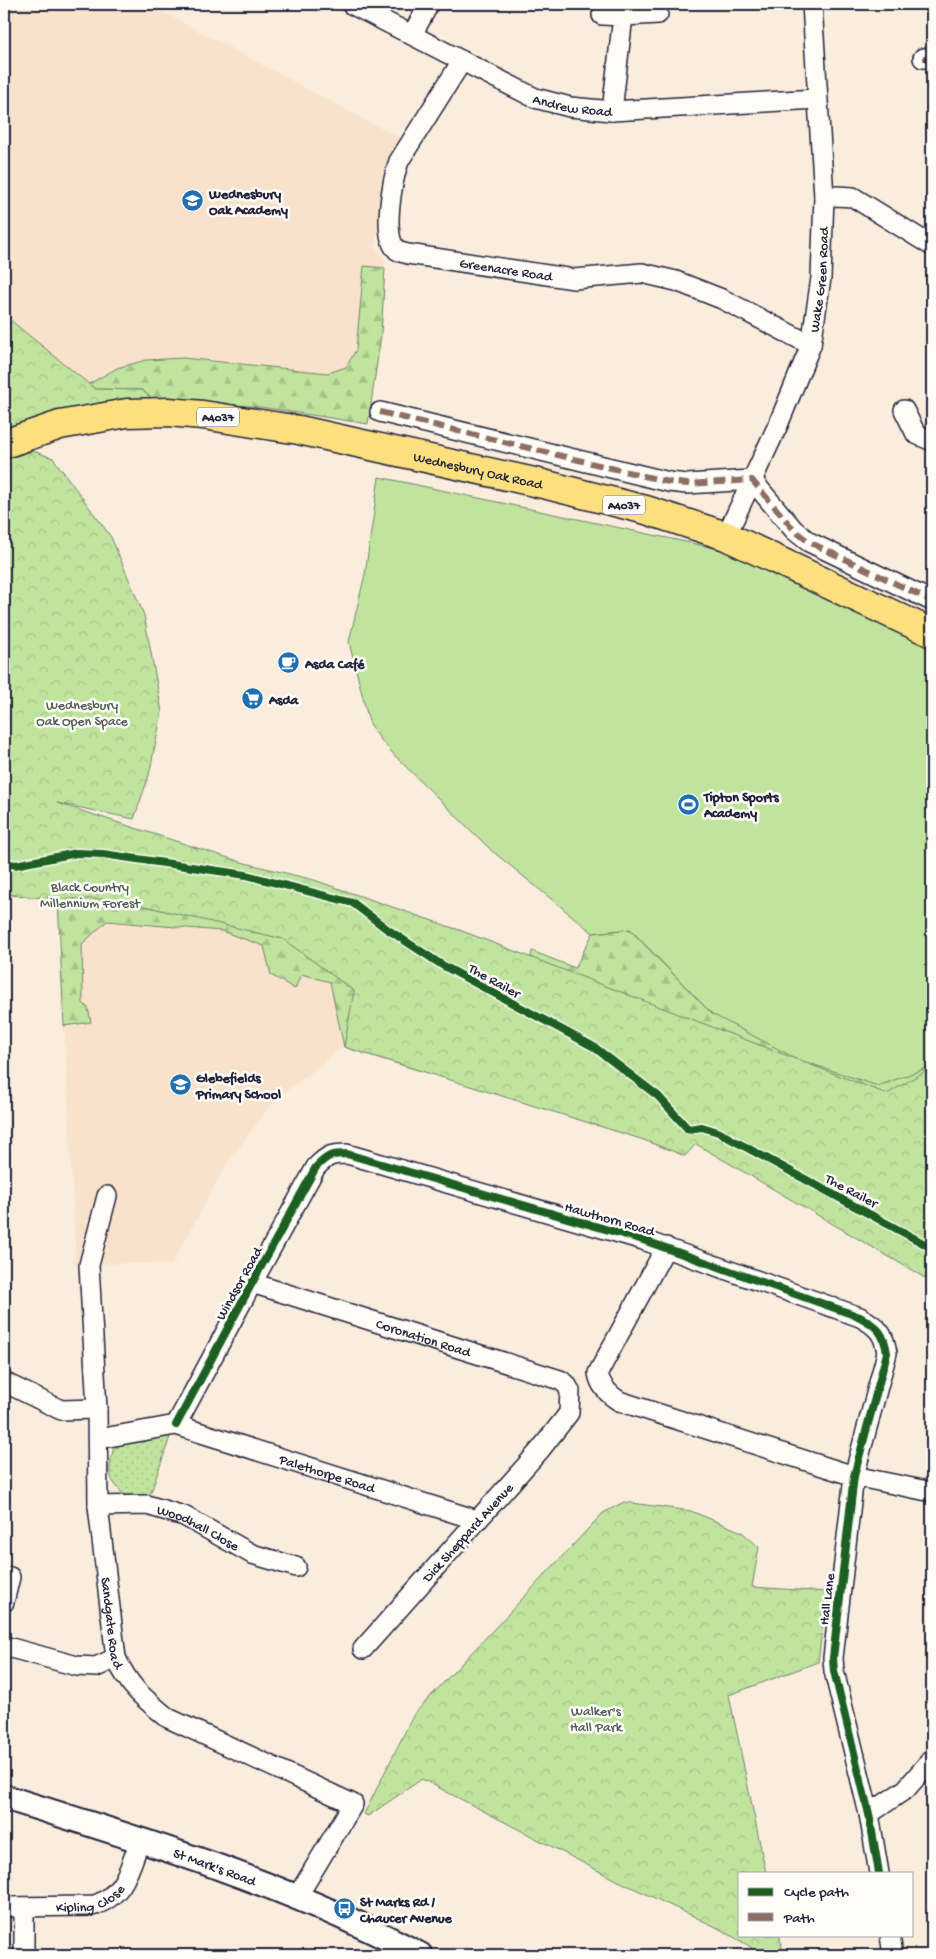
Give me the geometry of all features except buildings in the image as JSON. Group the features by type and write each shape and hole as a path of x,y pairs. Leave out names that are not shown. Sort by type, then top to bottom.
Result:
{"main road":[{"name":"Wednesbury Oak Road","path":"4,444 60,425 127,413 168,412 203,415 308,432 543,484 646,510 726,536 932,633"}],"street":[{"name":"Andrew Road","path":"351,4 535,98 557,105 612,111 817,99"},
{"path":"412,35 429,4"},
{"name":"Wake Green Road","path":"726,536 778,425 811,345 821,278 824,197 812,4"},
{"path":"602,15 658,14"},
{"path":"612,111 623,16"},
{"name":"Greenacre Road","path":"462,61 397,166 389,204 390,240 396,249 408,254 574,279 642,273 676,281 722,299 811,345"},
{"path":"824,197 854,197 932,246"},
{"path":"904,410 916,434 932,441"},
{"path":"380,412 669,482 687,484 752,480 794,530 809,542 932,601"},
{"name":"Hawthorn Road","path":"326,1156 347,1154 666,1247 860,1318 879,1330"},
{"name":"Windsor Road","path":"176,1425 316,1167 326,1156"},
{"name":"Sandgate Road","path":"108,1196 89,1265 97,1409 98,1506 116,1658 125,1679 141,1697 168,1718 353,1804 296,1897"},
{"path":"666,1247 598,1373 599,1382 605,1390 619,1401 854,1476 932,1492"},
{"name":"Coronation Road","path":"252,1283 560,1380 566,1384 570,1391 569,1413"},
{"name":"Hall Lane","path":"879,1330 885,1341 887,1354 854,1476 833,1658 834,1670 869,1814 879,1872"},
{"path":"4,1382 61,1410 97,1409"},
{"name":"Dick Sheppard Avenue","path":"363,1649 540,1450 569,1413"},
{"path":"98,1439 176,1425"},
{"name":"Palethorpe Road","path":"176,1425 477,1520"},
{"name":"Woodhall Close","path":"98,1506 147,1505 184,1516 252,1554 296,1567"},
{"path":"4,1602 10,1577"},
{"path":"4,1646 77,1666 96,1667 116,1658"},
{"path":"869,1814 906,1789 932,1759"},
{"name":"St Mark's Road","path":"4,1797 140,1840 296,1897 346,1918 405,1952"},
{"name":"Kipling Close","path":"4,1907 92,1906 102,1903 112,1897 121,1887 140,1840"},
{"path":"24,1907 24,1955"},
{"path":"890,1936 893,1955"}],"shaded area":[{"name":"Wednesbury Oak Academy","path":"4,4 148,4 401,139 390,156 375,246 385,262 381,335 368,424 261,407 151,398 142,390 95,389 4,315"},
{"name":"Glebefields Primary School","path":"58,899 283,939 354,991 344,1047 275,1099 224,1168 172,1265 145,1263 74,1264 75,1246"}],"green space":[{"path":"364,266 385,268 381,335 368,424 261,407 151,398 142,390 95,389 89,384 117,368 146,360 183,358 328,373 346,367 356,350"},
{"path":"4,315 95,389 142,390 151,398 79,407 4,429"},
{"name":"Wednesbury Oak Open Space","path":"33,451 53,458 111,537 144,615 162,712 149,775 134,819 57,803 241,862 314,880 462,931 887,1094 932,1067 932,1282 696,1144 685,1156 644,1140 344,1047 354,991 283,939 115,899 58,899 4,894 4,460"},
{"name":"Tipton Sports Academy","path":"379,477 724,550 932,648 932,1066 878,1086 797,1059 712,1014 630,929 593,933 491,850 397,758 380,739 369,722 349,642 365,574"},
{"name":"Black Country Millennium Forest","path":"16,875 347,953 421,1071 344,1047 330,982 301,974 295,989 271,975 264,946 221,931 107,921 82,944 83,1003 88,1008 91,1022 64,1026 58,899 12,895"},
{"path":"629,929 712,1014 911,1073 932,1066 932,1238 529,969 532,951 575,968 593,933"},
{"path":"171,1434 149,1498 123,1494 114,1483 110,1474 113,1450 128,1440"},
{"name":"Walker's Hall Park","path":"624,1502 691,1511 742,1532 759,1547 752,1587 827,1592 818,1662 729,1695 766,1872 738,1872 738,1936 779,1936 784,1955 753,1955 751,1947 716,1927 610,1877 422,1779 368,1816 364,1814 414,1714 603,1513"}],"marked path":[{"path":"923,58 932,58"},
{"path":"380,412 669,482 687,484 752,480 794,530 809,542 932,601"}],"cycle path":[{"name":"The Railer","path":"4,862 15,865 77,853 103,854 246,875 353,903 387,929 442,965 594,1047 658,1096 688,1129 702,1127 718,1132 932,1248"},
{"path":"176,1425 316,1167 330,1156 337,1154 347,1154 643,1240 860,1317 879,1331 884,1340 887,1353 854,1476 833,1658 834,1671 869,1814 879,1872"}],"place":[{"name":"Wednesbury Oak Academy","path":"193,201"},
{"name":"Asda Café","path":"289,663"},
{"name":"Asda","path":"253,699"},
{"name":"Tipton Sports Academy","path":"688,804"},
{"name":"Glebefields Primary School","path":"180,1085"},
{"name":"St Marks Rd / Chaucer Avenue","path":"344,1909"}]}
